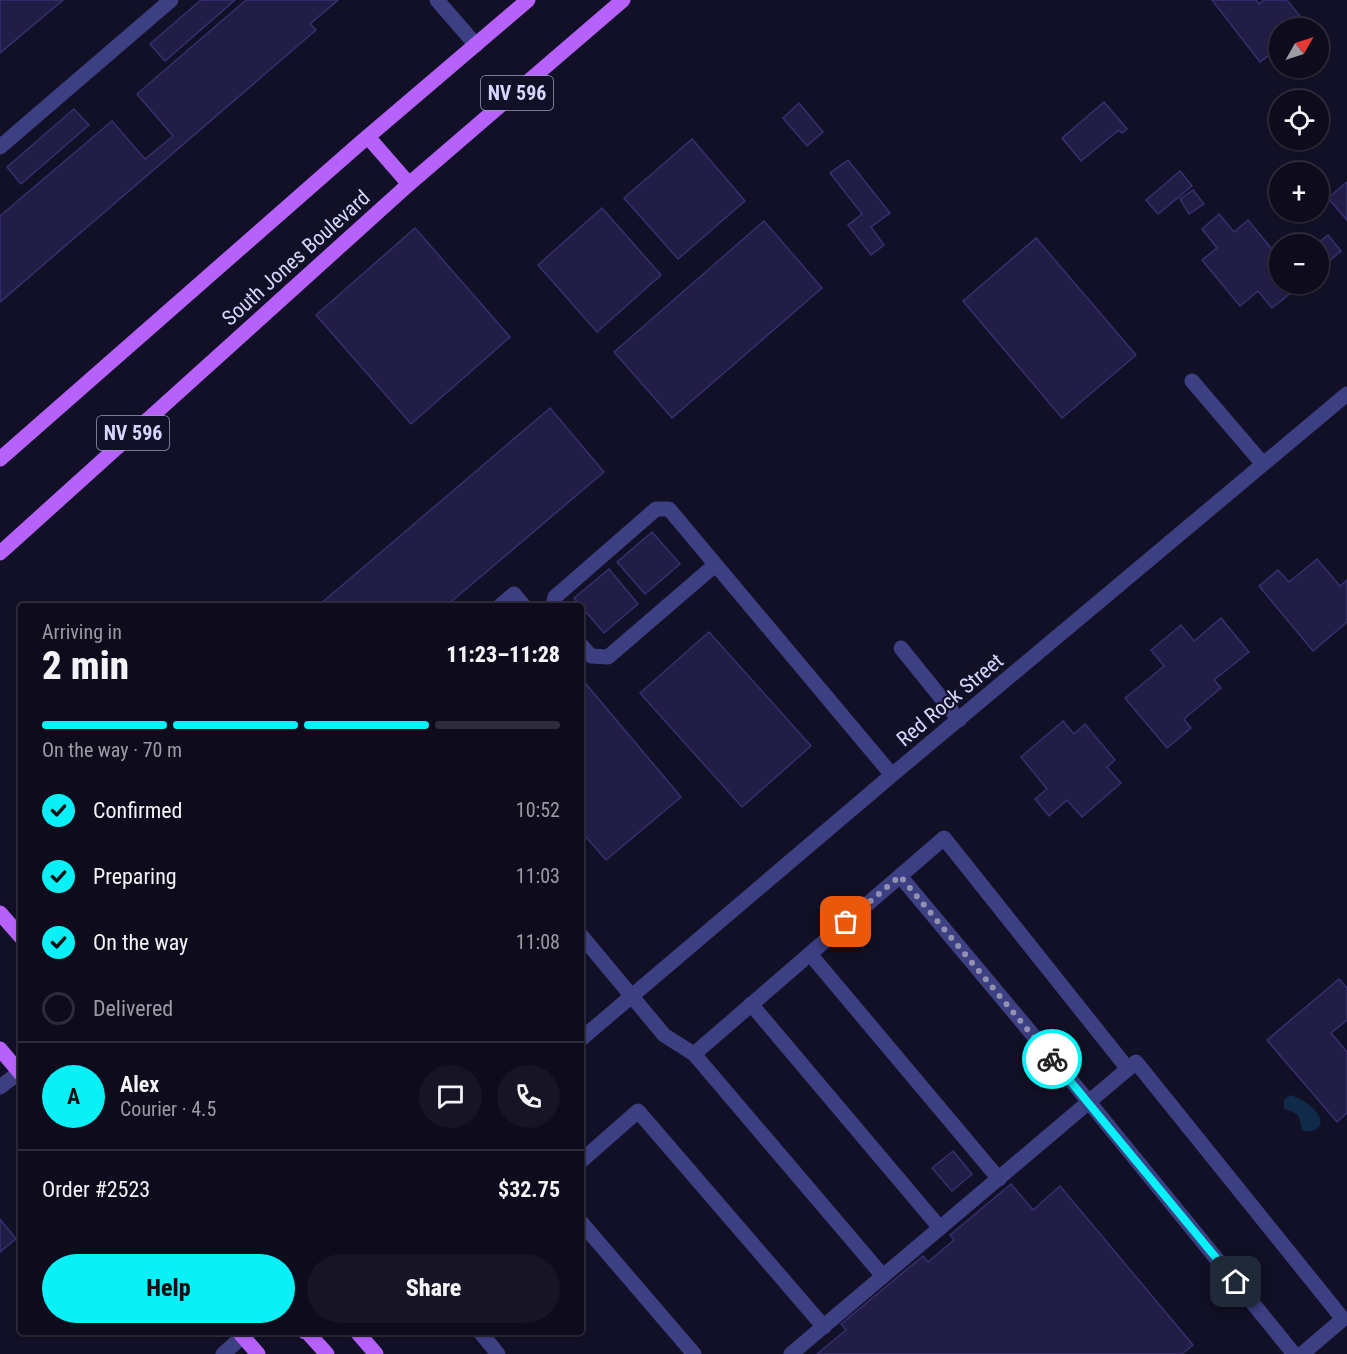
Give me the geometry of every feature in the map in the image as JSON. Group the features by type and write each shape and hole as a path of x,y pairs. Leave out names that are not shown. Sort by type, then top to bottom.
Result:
{"main road":[{"name":"South Jones Boulevard","path":"0,459 528,0"},
{"name":"South Jones Boulevard","path":"0,553 409,184 623,0"},
{"path":"368,137 409,184"},
{"path":"0,912 18,933"},
{"path":"0,1049 18,1071"},
{"path":"247,1335 258,1354"},
{"path":"310,1335 327,1354"},
{"path":"360,1335 376,1354"}],"street":[{"path":"0,147 171,0"},
{"path":"437,0 476,45"},
{"path":"1192,381 1263,464"},
{"name":"Red Rock Street","path":"584,1033 633,996 892,775 1347,394"},
{"path":"554,603 555,597 656,509 669,509 892,775"},
{"path":"584,648 591,656 608,657 715,565"},
{"path":"504,603 514,594 522,603"},
{"path":"901,648 959,720"},
{"path":"694,1054 944,838 1128,1070"},
{"path":"900,876 1089,1102 1294,1354"},
{"path":"584,939 664,1035 694,1054 883,1276"},
{"path":"810,954 999,1179"},
{"path":"751,1004 940,1228"},
{"path":"791,1354 1136,1062 1343,1319 1302,1354"},
{"path":"0,1087 18,1074"},
{"path":"584,1158 638,1111 824,1327"},
{"path":"584,1226 694,1354"},
{"path":"223,1354 244,1335"},
{"path":"482,1335 498,1354"}],"water":[{"path":"1291,1095 1307,1103 1317,1112 1320,1120 1319,1127 1310,1131 1302,1130 1298,1115 1284,1108 1284,1100"}],"building":[{"path":"0,0 63,0 0,53"},
{"path":"201,0 235,0 165,61 150,44"},
{"path":"246,0 338,0 310,24 316,30 0,302 0,216 112,121 145,159 173,136 137,94"},
{"path":"1212,0 1256,0 1259,4 1264,0 1287,0 1300,16 1297,18 1269,18 1269,55 1260,62"},
{"path":"1104,102 1127,129 1122,133 1119,130 1081,161 1062,138"},
{"path":"799,103 823,132 807,146 783,118"},
{"path":"74,109 89,125 21,184 7,167"},
{"path":"692,139 745,201 678,259 624,198"},
{"path":"848,160 890,213 871,227 884,245 871,255 848,225 862,214 830,173"},
{"path":"1180,171 1192,186 1158,214 1146,200"},
{"path":"1347,182 1347,220 1329,199"},
{"path":"1193,190 1204,204 1189,214 1180,199"},
{"path":"602,208 661,275 597,332 538,265"},
{"path":"1219,214 1234,232 1248,220 1269,246 1269,294 1290,294 1272,308 1258,291 1240,306 1202,260 1217,248 1202,229"},
{"path":"764,221 822,288 672,418 614,352"},
{"path":"415,228 510,337 411,424 316,315"},
{"path":"1329,236 1341,251 1329,261"},
{"path":"1036,238 1136,355 1062,418 963,301"},
{"path":"550,408 604,472 450,603 322,603"},
{"path":"652,532 680,564 645,594 617,562"},
{"path":"1317,559 1340,586 1347,580 1347,622 1313,651 1259,586 1278,570 1289,582"},
{"path":"609,569 638,604 604,633 584,610 584,603 578,603 574,598"},
{"path":"1221,618 1249,652 1214,680 1221,688 1184,719 1191,728 1167,748 1125,698 1164,666 1151,650 1181,625 1194,641"},
{"path":"709,632 811,746 742,807 640,693"},
{"path":"586,684 681,797 606,860 584,835 584,685"},
{"path":"1063,721 1074,734 1085,724 1115,760 1107,767 1121,783 1082,817 1067,800 1049,816 1035,799 1047,789 1021,757"},
{"path":"1339,979 1347,988 1347,1020 1331,1033 1347,1052 1347,1113 1337,1122 1267,1040"},
{"path":"953,1151 972,1174 952,1191 932,1168"},
{"path":"1011,1184 1033,1210 1060,1186 1193,1345 1182,1354 817,1354 846,1330 841,1324 923,1256 928,1262 954,1240 950,1235"},
{"path":"0,1219 16,1239 0,1252"}],"way so far":[{"path":"846,922 900,876 1052,1059"}],"route":[{"path":"1052,1059 1236,1282"}]}
